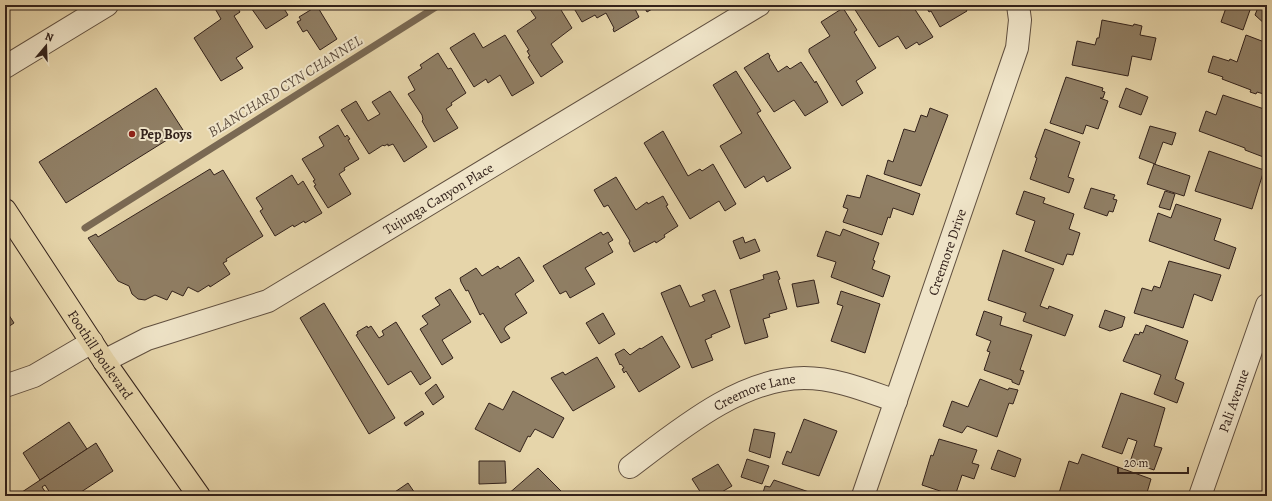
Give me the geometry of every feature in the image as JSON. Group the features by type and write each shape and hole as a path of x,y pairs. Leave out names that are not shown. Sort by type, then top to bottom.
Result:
{"main road":[{"name":"Foothill Boulevard","path":"5,210 104,361 199,496"}],"street":[{"path":"5,67 107,5"},
{"name":"Tujunga Canyon Place","path":"104,361 147,339 268,301 759,5"},
{"name":"Creemore Drive","path":"863,496 1017,48 1020,20 1018,5"},
{"name":"Pali Avenue","path":"1200,496 1267,305"},
{"path":"5,386 34,376 92,342"},
{"name":"Creemore Lane","path":"630,467 681,428 722,402 776,380 805,378 835,381 896,401"}],"building":[{"path":"213,5 236,5 240,12 234,16 253,47 236,58 243,68 221,81 194,38 221,19"},
{"path":"249,5 286,5 283,7 288,15 266,29"},
{"path":"527,5 558,5 572,28 551,44 563,62 541,77 528,57 530,56 527,51 529,50 517,31 536,18"},
{"path":"572,5 633,5 639,17 614,32 614,28 606,13 597,18 595,15 582,22"},
{"path":"643,5 659,5 647,12"},
{"path":"852,5 883,5 884,7 888,5 912,5 933,37 919,45 917,42 906,49 898,36 879,47"},
{"path":"925,5 964,5 967,11 940,27 931,11 929,12"},
{"path":"1227,5 1237,5 1250,10 1243,30 1221,22"},
{"path":"1259,5 1267,5 1267,26 1255,15"},
{"path":"317,6 337,39 320,50 307,30 303,32 297,22 301,20 299,17"},
{"path":"843,8 857,30 854,32 876,68 856,81 863,93 842,106 809,52 809,49 830,36 821,22"},
{"path":"1102,20 1133,26 1134,24 1142,26 1140,35 1156,38 1151,60 1132,56 1128,76 1072,65 1077,41 1095,45 1097,38 1099,38"},
{"path":"474,33 483,48 505,35 534,83 512,96 500,75 488,83 486,79 474,87 450,48"},
{"path":"1246,35 1267,43 1267,95 1257,92 1256,94 1250,92 1251,90 1208,72 1213,56 1229,61 1230,59 1237,62"},
{"path":"438,53 448,69 451,68 466,93 451,103 452,105 446,109 458,128 434,142 422,121 422,115 408,94 415,90 408,77 422,68 420,65"},
{"path":"768,53 778,72 787,66 790,69 801,62 815,83 816,81 828,102 805,116 794,100 774,112 744,68"},
{"path":"736,71 761,111 757,113 791,168 767,182 764,176 745,188 720,146 742,133 713,85"},
{"path":"1066,77 1103,88 1102,91 1105,92 1103,98 1100,98 1108,101 1098,129 1086,125 1083,134 1050,123"},
{"path":"156,88 183,130 66,203 39,162"},
{"path":"1126,88 1148,97 1141,115 1119,107"},
{"path":"390,91 427,147 404,162 393,144 388,146 388,144 383,145 369,154 341,110 356,101 368,121 380,114 372,102"},
{"path":"1223,95 1267,110 1267,131 1264,130 1263,133 1267,134 1266,158 1245,150 1245,148 1199,131 1206,111 1216,115"},
{"path":"930,108 948,115 921,186 884,174 888,160 893,162 904,129 915,132 921,115 927,117"},
{"path":"338,125 345,137 347,135 350,139 348,140 359,159 344,168 345,170 339,174 351,194 328,208 314,186 316,185 313,181 315,180 302,159 324,146 319,137"},
{"path":"1150,126 1176,133 1172,145 1163,142 1155,164 1139,158"},
{"path":"1045,129 1080,142 1068,177 1074,179 1069,193 1030,179 1037,158 1035,157"},
{"path":"663,131 688,176 700,169 702,171 713,164 736,204 725,211 719,201 690,219 644,143"},
{"path":"1209,151 1264,170 1252,209 1195,191"},
{"path":"1154,164 1190,176 1184,196 1147,184"},
{"path":"210,169 214,175 223,170 263,236 226,259 227,261 223,263 230,274 210,287 209,285 198,292 188,287 183,296 172,291 167,300 155,295 145,300 138,299 132,294 129,286 118,281 88,238 96,234 98,237"},
{"path":"292,175 298,185 303,181 322,213 305,223 304,221 294,227 293,225 275,236 260,211 263,209 256,198"},
{"path":"867,175 920,194 913,215 893,208 890,218 888,217 882,235 843,222 848,209 843,207 847,195 860,198"},
{"path":"616,177 636,210 647,202 648,204 663,196 668,205 666,206 678,226 664,235 665,237 656,243 655,241 634,252 629,243 630,241 608,205 604,207 594,190"},
{"path":"1091,188 1115,195 1113,199 1117,200 1113,212 1109,211 1107,216 1084,208"},
{"path":"1024,191 1045,198 1043,203 1074,214 1069,229 1080,233 1073,255 1067,254 1063,265 1025,251 1035,221 1016,214"},
{"path":"1165,191 1175,194 1170,210 1159,207"},
{"path":"1176,204 1221,219 1214,240 1236,248 1229,269 1149,241 1158,213 1171,218"},
{"path":"843,229 879,243 873,260 875,261 872,269 890,276 883,297 831,277 836,262 817,256 826,231 840,236"},
{"path":"601,232 603,235 608,232 613,240 608,243 613,252 585,268 595,284 570,298 566,291 560,294 543,266"},
{"path":"743,237 745,243 755,239 760,251 740,259 733,241"},
{"path":"1003,250 1054,269 1040,306 1048,309 1049,306 1073,315 1065,336 1023,321 1026,313 988,300"},
{"path":"519,257 534,281 515,294 527,313 506,326 504,329 510,338 501,343 483,313 480,315 468,290 466,291 460,278 476,268 482,276 498,266 500,269"},
{"path":"1169,261 1221,275 1212,301 1194,294 1183,328 1134,313 1142,288 1152,291 1154,286 1160,288"},
{"path":"777,271 780,279 778,280 787,309 769,314 770,317 763,319 768,337 745,344 730,290 764,279 763,275"},
{"path":"814,280 819,303 797,307 792,284"},
{"path":"680,285 690,307 705,301 702,295 715,290 730,327 711,335 712,337 705,340 713,360 692,368 661,293"},
{"path":"450,289 471,322 442,340 453,358 442,365 420,329 428,324 422,316 440,305 435,298"},
{"path":"841,291 880,304 865,353 831,341 843,306 837,304"},
{"path":"324,303 395,418 369,434 300,318"},
{"path":"5,309 14,323 5,329"},
{"path":"1105,310 1125,317 1122,327 1110,331 1099,327"},
{"path":"984,311 1002,317 1000,325 1032,335 1020,370 1024,371 1019,385 1012,382 1012,380 984,370 990,352 987,351 991,341 976,335"},
{"path":"603,313 615,334 599,344 586,323"},
{"path":"396,322 431,378 420,385 411,371 388,385 356,335 358,334 357,332 367,326 368,328 371,326 379,338 384,335 382,331"},
{"path":"1146,325 1188,341 1175,379 1184,383 1177,403 1154,394 1161,375 1123,361 1135,334 1139,335 1140,332 1143,333"},
{"path":"662,336 680,367 639,392 626,371 624,373 622,369 624,368 621,364 620,365 615,354 624,349 630,355"},
{"path":"597,357 615,387 573,411 551,378 563,372 565,375"},
{"path":"980,379 1008,390 1009,388 1018,390 1013,404 1009,403 997,437 967,426 962,433 943,426 952,401 968,407"},
{"path":"436,384 444,397 433,405 425,393"},
{"path":"513,391 564,418 553,438 535,429 530,437 528,436 520,452 475,429 489,403 503,410"},
{"path":"1121,393 1165,408 1154,446 1162,448 1154,470 1130,462 1137,441 1128,438 1122,454 1102,447"},
{"path":"422,411 424,414 406,426 404,423"},
{"path":"804,419 837,431 819,476 782,464 787,451 791,453"},
{"path":"69,422 87,449 40,480 23,453"},
{"path":"754,429 775,433 770,458 749,451"},
{"path":"939,439 977,450 972,463 979,465 974,479 962,475 955,496 922,485 931,455 933,456"},
{"path":"96,443 113,471 75,496 52,496 45,485 42,487 48,496 16,496"},
{"path":"998,450 1021,459 1015,477 991,469"},
{"path":"1082,454 1151,479 1146,496 1068,496 1059,493 1069,461 1078,464"},
{"path":"747,459 769,466 762,484 741,477"},
{"path":"479,461 505,461 506,483 479,484"},
{"path":"718,464 732,486 720,493 722,496 696,496 701,493 692,479"},
{"path":"538,468 566,496 507,495"},
{"path":"774,480 812,493 811,496 762,496 765,486 770,487"},
{"path":"408,483 417,496 389,496"}],"waterway":[{"name":"BLANCHARD CYN CHANNEL","path":"85,228 439,5"}],"place":[{"name":"Pep Boys","path":"132,134"}]}
